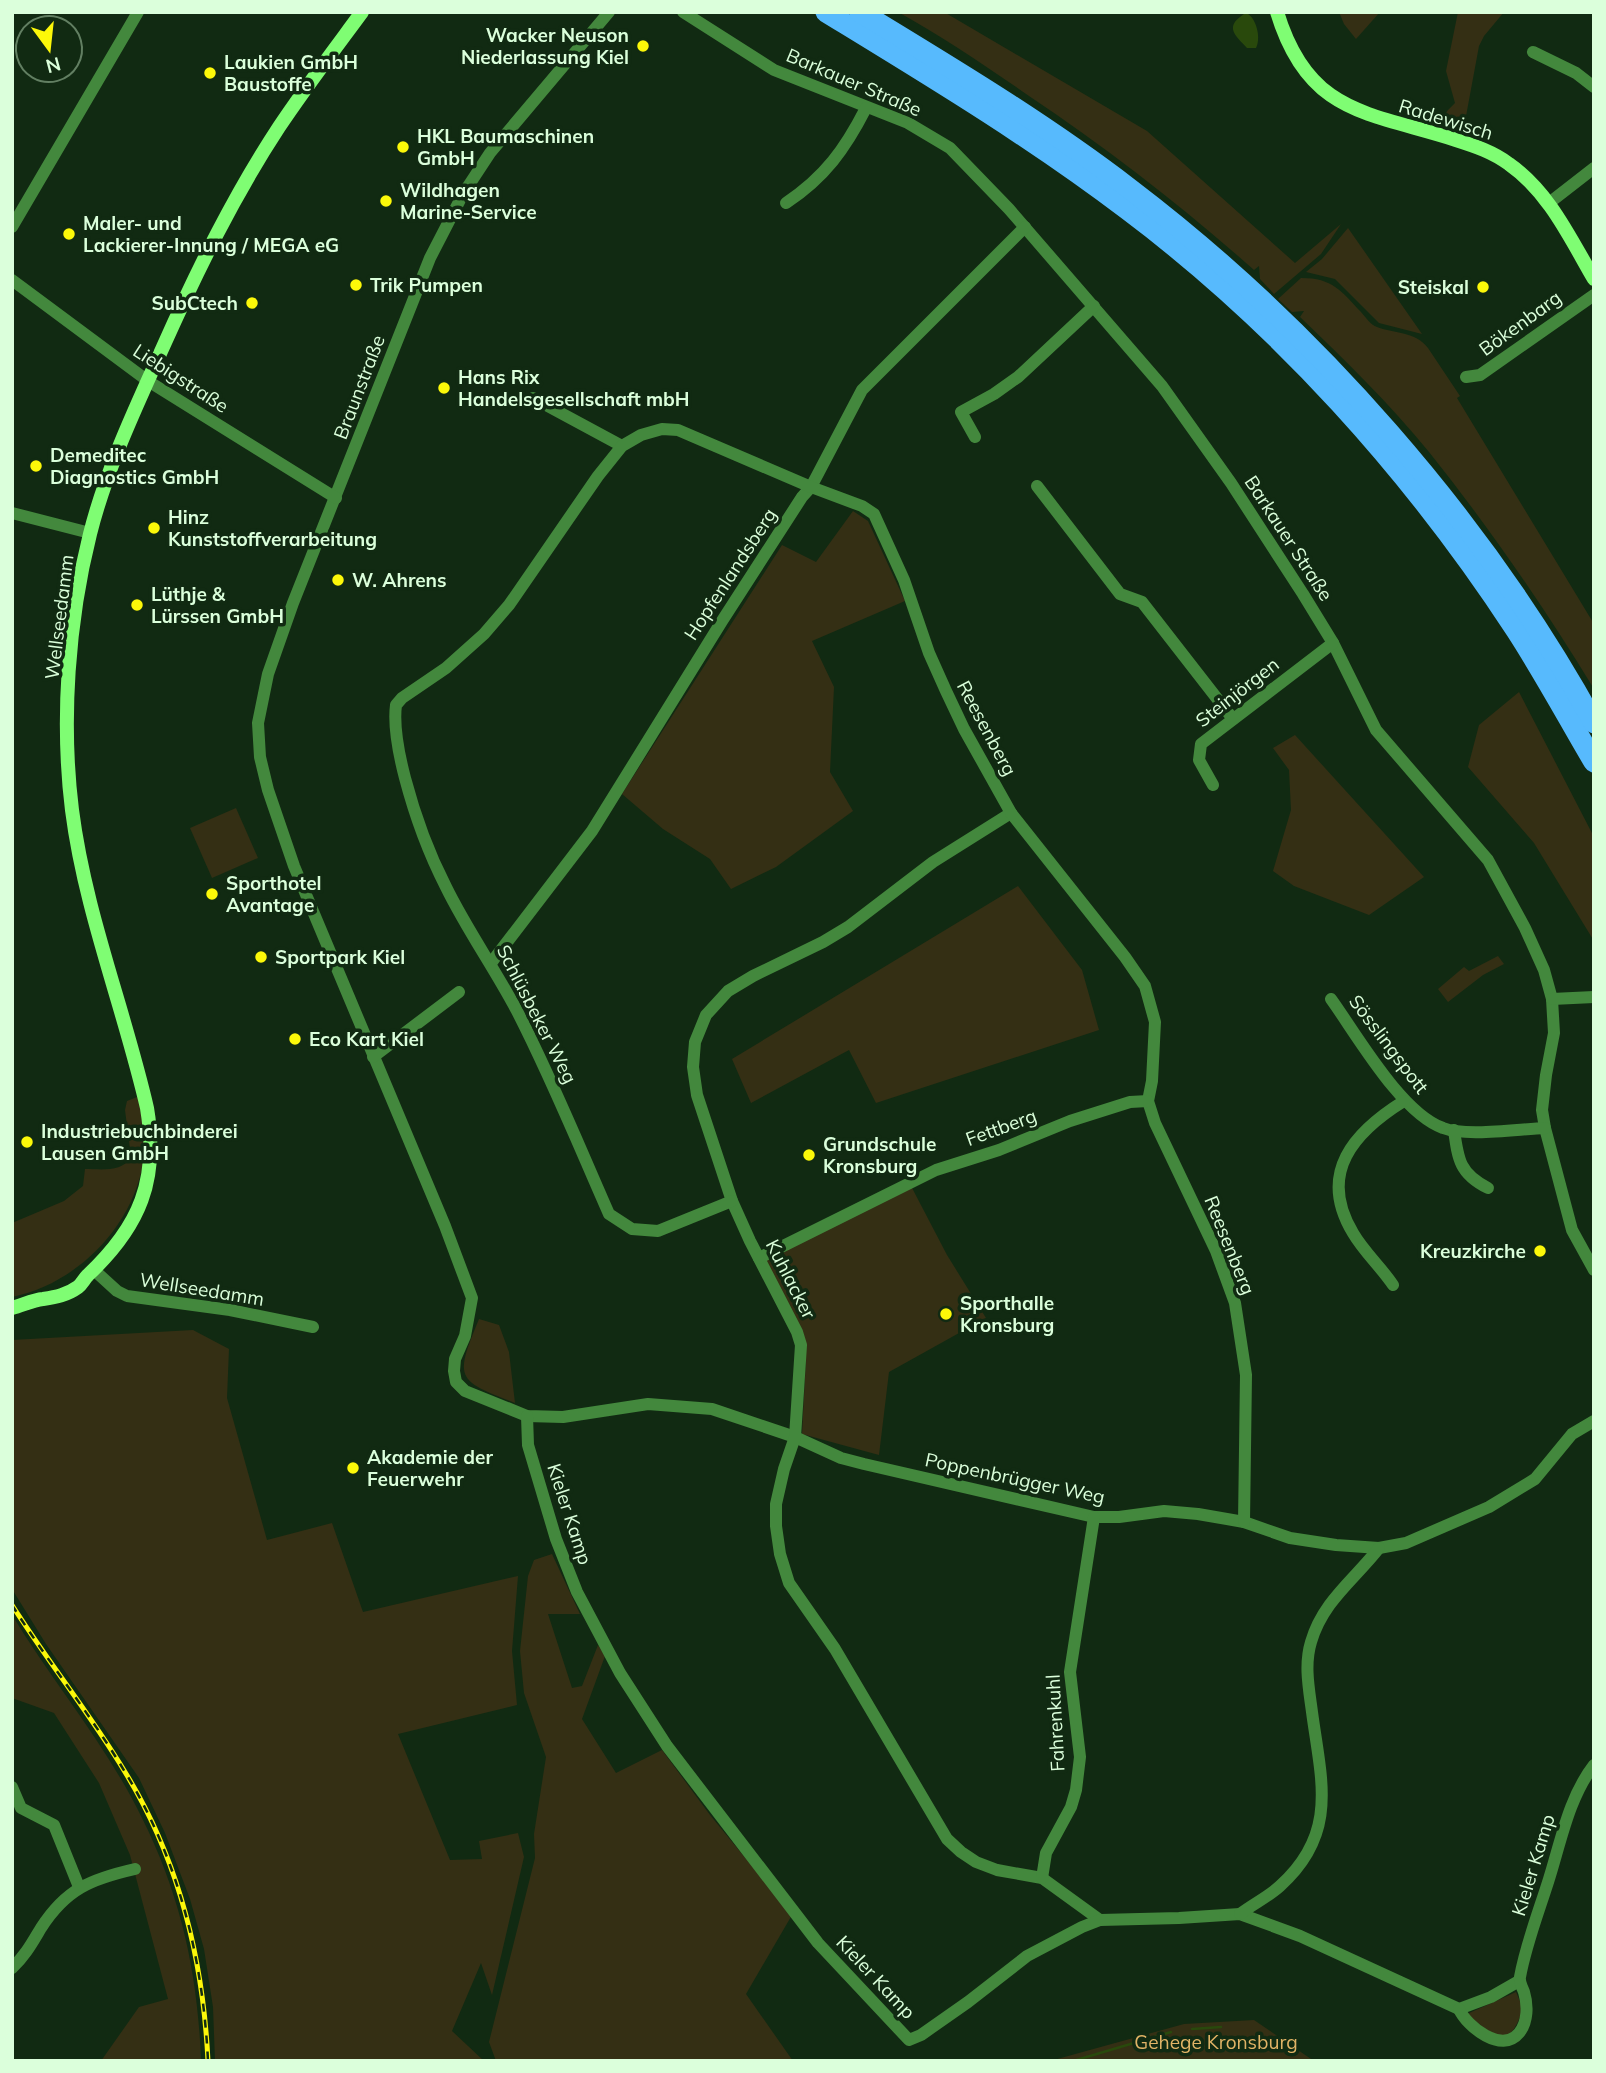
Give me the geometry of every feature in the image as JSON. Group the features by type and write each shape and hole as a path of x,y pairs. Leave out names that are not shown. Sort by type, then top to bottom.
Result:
{"highway":[{"path":"826,12 1006,124 1088,181 1158,234 1282,345 1361,427 1454,543 1517,631 1594,762"},
{"path":"860,12 1018,110 1121,182 1221,265 1292,331 1379,422 1464,525 1531,621 1594,723"}],"main road":[{"name":"Wellseedamm","path":"12,1308 43,1299 50,1292 90,1273 118,1244 139,1209 149,1178 152,1137 144,1095 91,912 71,807 66,740 71,644 90,533 148,381 198,269 240,191 280,126 362,12"},
{"name":"Radewisch","path":"1277,12 1288,43 1299,62 1331,96 1367,115 1437,134 1495,155 1517,169 1549,203 1594,279"}],"street":[{"path":"12,227 138,12"},
{"name":"Braunstraße","path":"454,1371 455,1359 465,1336 472,1298 445,1226 294,866 278,821 261,757 258,723 268,674 293,603 430,258 463,194 490,153 610,12"},
{"name":"Barkauer Straße","path":"683,12 774,70 908,123 950,148 1025,227 1162,386 1231,482 1332,643 1376,730 1488,860 1525,928 1544,970 1552,999 1554,1034 1542,1110 1545,1128 1572,1230 1594,1270"},
{"path":"1532,52 1576,73 1594,87"},
{"path":"786,203 807,189 836,160 866,108"},
{"path":"1549,203 1594,168"},
{"name":"Hopfenlandsberg","path":"491,963 592,831 722,621 811,487 862,390 1025,227"},
{"name":"Liebigstraße","path":"12,280 148,381 336,498"},
{"name":"Bökenbarg","path":"1466,377 1480,375 1594,295"},
{"path":"975,437 961,412 1018,377 1094,306"},
{"path":"533,398 622,446"},
{"name":"Reesenberg","path":"396,705 446,668 484,634 509,605 598,476 622,446 641,435 662,429 677,430 862,506 874,514 904,580 929,653 946,691 1011,813 1145,986 1155,1022 1152,1081 1148,1101 1155,1123 1216,1251 1235,1303 1246,1375 1244,1522"},
{"path":"1037,486 1120,594 1142,602 1233,719"},
{"path":"12,513 90,533"},
{"name":"Steinjörgen","path":"1213,785 1199,760 1201,744 1332,643"},
{"name":"Schlüsbeker Weg","path":"396,705 395,723 401,763 418,823 447,889 491,963 548,1076 609,1214 632,1229 658,1231 732,1201"},
{"name":"Kuhlacker","path":"1011,813 933,862 840,932 753,975 727,991 706,1015 695,1042 696,1095 732,1201 801,1345 795,1437 776,1504 777,1541 789,1583 835,1649 947,1839 976,1862 997,1870 1042,1878 1100,1920"},
{"path":"373,1058 460,992"},
{"path":"1552,999 1594,997"},
{"name":"Sösslingspott","path":"1331,999 1404,1101 1424,1118 1443,1128 1454,1130 1545,1128"},
{"name":"Fettberg","path":"759,1258 901,1185 936,1170 999,1150 1070,1121 1130,1102 1148,1101"},
{"path":"1393,1284 1354,1235 1345,1218 1339,1195 1338,1174 1357,1138 1379,1117 1404,1101"},
{"path":"1454,1130 1457,1157 1468,1177 1488,1188"},
{"name":"Wellseedamm","path":"90,1273 127,1296 230,1310 313,1327"},
{"name":"Poppenbrügger Weg","path":"454,1371 456,1382 465,1391 527,1416 563,1417 649,1404 712,1409 795,1437 841,1458 1094,1517 1119,1517 1164,1511 1198,1514 1244,1522 1290,1538 1379,1548 1406,1543 1489,1507 1535,1479 1572,1434 1594,1421"},
{"name":"Kieler Kamp","path":"527,1416 528,1445 556,1539 577,1592 620,1673 667,1746 818,1943 909,2040 921,2035 968,2002 1027,1956 1100,1920 1240,1914 1300,1936 1459,2009 1463,2018 1494,2040 1506,2040 1517,2035 1524,2025 1527,2010 1519,1981 1568,1818 1581,1783 1594,1765"},
{"name":"Fahrenkuhl","path":"1042,1878 1046,1853 1071,1807 1076,1790 1080,1756 1070,1672 1094,1517"},
{"path":"1240,1914 1282,1884 1307,1855 1321,1823 1322,1789 1307,1676 1310,1644 1321,1615 1344,1583 1361,1570 1379,1548"},
{"path":"12,1787 21,1808 54,1825 79,1887"},
{"path":"12,1968 28,1951 61,1902 79,1887 135,1869"},
{"path":"1459,2009 1490,1997 1519,1981"}],"green space":[{"path":"898,12 944,12 1147,131 1295,263 1341,224 1321,254 1274,294 1260,279 1259,266 1254,270 1200,223 1116,157 981,63"},
{"path":"1339,12 1380,12 1356,39 1344,24"},
{"path":"1458,12 1504,12 1479,46 1464,127 1442,119 1455,103 1446,71"},
{"path":"1348,228 1422,334 1379,323 1335,279 1306,272 1322,259"},
{"path":"1301,278 1329,283 1342,292 1373,325 1411,336 1428,348 1460,396 1457,398 1594,624 1594,689 1515,568 1429,452 1383,400 1300,317 1304,311 1292,312 1278,299"},
{"path":"853,511 868,521 905,601 812,641 834,687 830,772 853,811 776,867 731,889 710,859 663,829 622,794 782,545 816,562"},
{"path":"1519,692 1594,837 1594,941 1534,843 1468,767 1479,725"},
{"path":"1295,735 1424,877 1369,915 1294,886 1273,871 1291,810 1289,770 1273,748"},
{"path":"236,808 258,858 212,878 190,828"},
{"path":"1018,886 1082,970 1099,1030 876,1103 849,1050 751,1103 732,1059"},
{"path":"1498,956 1504,964 1483,975 1448,1002 1438,989 1464,967 1469,971"},
{"path":"137,1097 144,1139 143,1163 137,1187 114,1231 79,1266 58,1280 12,1297 12,1223 64,1201 83,1186 85,1169 116,1168 127,1162 131,1157 125,1110 127,1101"},
{"path":"911,1186 947,1255 986,1318 889,1372 879,1455 802,1434 806,1358 766,1260"},
{"path":"479,1319 499,1325 509,1352 515,1403 481,1389 466,1375 466,1354"},
{"path":"193,1330 229,1349 227,1398 267,1540 332,1523 363,1612 518,1576 512,1651 517,1705 398,1734 450,1860 482,1859 479,1841 518,1833 524,1857 492,1995 481,1963 452,2031 484,2061 215,2061 213,2007 204,1949 190,1899 165,1833 139,1778 46,1644 12,1589 12,1340"},
{"path":"552,1554 580,1614 548,1614 572,1688 582,1686 598,1645 605,1656 582,1719 616,1773 662,1750 710,1815 792,1915 746,1994 793,2061 496,2061 489,2042 535,1858 534,1834 546,1757 524,1693 520,1651 528,1576 534,1560"},
{"path":"12,1615 97,1740 128,1791 156,1847 185,1936 196,1997 201,2061 101,2061 139,2007 168,1999 130,1855 99,1783 54,1713 12,1698"},
{"path":"1516,1992 1523,2008 1518,2022 1507,2036 1493,2034 1467,2014"},
{"name":"Gehege Kronsburg","path":"1254,2020 1314,2061 1050,2061 1184,2024"}],"shaded area":[{"path":"1244,14 1248,14 1256,25 1256,48 1247,48 1234,31 1234,23"}],"waterway":[{"path":"1192,2029 1221,2027"},
{"path":"1073,2061 1171,2032"}],"railway":[{"path":"12,1605 112,1751 160,1840 174,1875 194,1948 201,1985 208,2061"}],"place":[{"name":"Wacker Neuson Niederlassung Kiel","path":"643,46"},
{"name":"Laukien GmbH Baustoffe","path":"210,73"},
{"name":"HKL Baumaschinen GmbH","path":"403,147"},
{"name":"Wildhagen Marine-Service","path":"386,201"},
{"name":"Maler- und Lackierer-Innung / MEGA eG","path":"69,234"},
{"name":"Trik Pumpen","path":"356,285"},
{"name":"Steiskal","path":"1483,287"},
{"name":"SubCtech","path":"252,303"},
{"name":"Hans Rix Handelsgesellschaft mbH","path":"444,388"},
{"name":"Demeditec Diagnostics GmbH","path":"36,466"},
{"name":"Hinz Kunststoffverarbeitung","path":"154,528"},
{"name":"W. Ahrens","path":"338,580"},
{"name":"Lüthje & Lürssen GmbH","path":"137,605"},
{"name":"Sporthotel Avantage","path":"212,894"},
{"name":"Sportpark Kiel","path":"261,957"},
{"name":"Eco Kart Kiel","path":"295,1039"},
{"name":"Industriebuchbinderei Lausen GmbH","path":"27,1142"},
{"name":"Grundschule Kronsburg","path":"809,1155"},
{"name":"Kreuzkirche","path":"1540,1251"},
{"name":"Sporthalle Kronsburg","path":"946,1314"},
{"name":"Akademie der Feuerwehr","path":"353,1468"}]}
